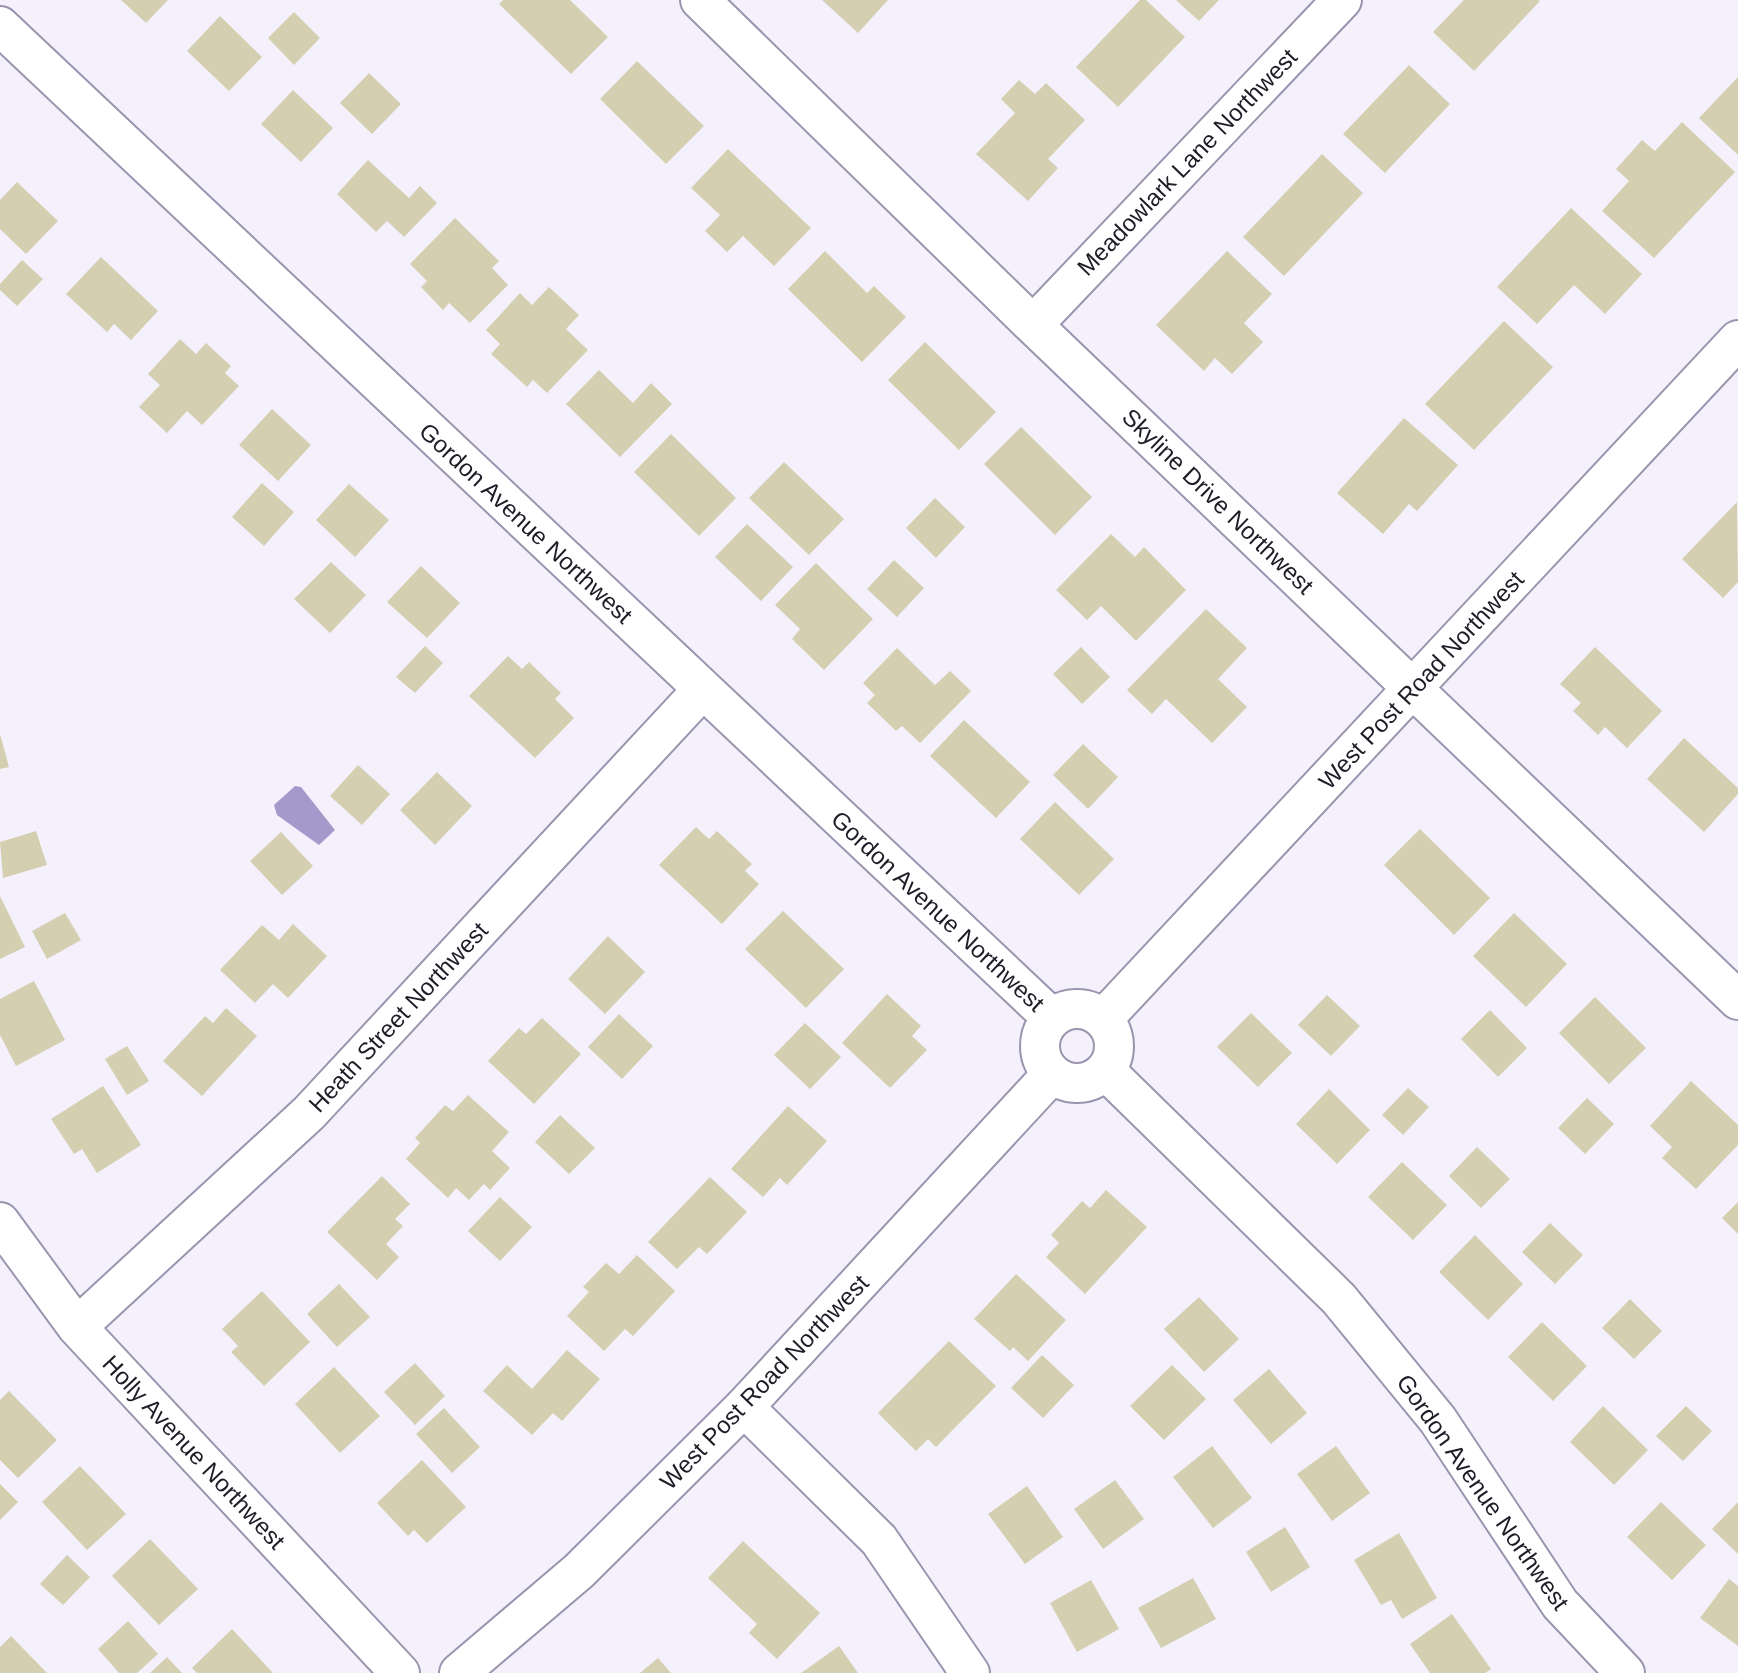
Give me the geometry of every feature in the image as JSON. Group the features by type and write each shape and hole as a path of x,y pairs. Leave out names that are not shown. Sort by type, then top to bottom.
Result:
{"street":[{"name":"Skyline Drive Northwest","path":"700,0 1032,325 1415,688 1738,1000"},
{"name":"Meadowlark Lane Northwest","path":"1032,325 1342,0"},
{"name":"Gordon Avenue Northwest","path":"0,26 1052,1018"},
{"name":"West Post Road Northwest","path":"1103,1019 1738,340"},
{"name":"Heath Street Northwest","path":"77,1328 309,1113 703,689"},
{"path":"1083,1009 1103,1019 1114,1039 1115,1050 1106,1071 1086,1083 1074,1084 1052,1074 1040,1053 1044,1028 1052,1018 1061,1012 1083,1009"},
{"name":"Gordon Avenue Northwest","path":"1106,1071 1339,1299 1438,1420 1560,1604 1625,1673"},
{"name":"West Post Road Northwest","path":"459,1673 579,1571 744,1407 1052,1074"},
{"name":"Holly Avenue Northwest","path":"0,1222 77,1328 400,1673"},
{"path":"744,1407 879,1540 970,1673"}],"shaded area":[{"path":"295,786 301,787 335,830 319,845 277,815 274,805"}],"building":[{"path":"121,0 168,0 146,23"},
{"path":"503,0 570,0 608,37 571,74 499,4"},
{"path":"822,0 888,0 858,33"},
{"path":"1140,0 1146,0 1185,37 1118,107 1076,67"},
{"path":"1176,0 1219,0 1199,21"},
{"path":"1464,0 1540,1 1474,71 1433,32"},
{"path":"294,12 320,38 294,65 268,38"},
{"path":"220,16 262,57 229,91 187,51"},
{"path":"637,61 704,126 666,164 600,99"},
{"path":"1409,65 1450,104 1385,173 1343,134"},
{"path":"369,73 401,104 372,134 340,103"},
{"path":"1738,77 1738,155 1699,118"},
{"path":"1019,80 1035,94 1046,83 1085,120 1048,159 1058,168 1028,201 976,154 1015,113 1001,99"},
{"path":"293,90 333,128 301,162 261,124"},
{"path":"1682,122 1735,172 1654,258 1602,211 1629,181 1616,169 1642,140 1655,151"},
{"path":"728,149 811,228 774,266 743,236 727,252 705,231 720,215 691,188"},
{"path":"1322,154 1363,193 1284,276 1243,237"},
{"path":"368,160 409,198 420,186 437,203 404,237 387,221 376,232 337,194"},
{"path":"17,182 58,221 26,254 0,229 0,200"},
{"path":"1571,208 1642,274 1605,314 1574,285 1537,324 1497,287"},
{"path":"455,218 499,261 492,268 508,285 470,323 449,303 443,310 421,287 427,281 410,264"},
{"path":"825,251 867,293 874,286 906,317 862,362 788,289"},
{"path":"1227,251 1272,294 1244,323 1263,342 1232,374 1215,358 1204,371 1156,325"},
{"path":"101,257 158,311 131,340 114,324 107,332 66,294"},
{"path":"22,260 43,279 17,306 0,290 0,284"},
{"path":"549,287 579,315 566,329 588,350 547,393 533,380 527,387 491,354 500,344 486,330 520,293 532,305"},
{"path":"1504,321 1553,367 1474,450 1425,404"},
{"path":"180,339 196,354 206,343 231,366 225,373 239,386 202,425 187,411 167,433 139,407 160,385 148,374"},
{"path":"925,342 996,412 959,450 888,380"},
{"path":"599,370 633,403 651,383 672,404 620,457 566,404"},
{"path":"272,409 311,445 278,481 239,445"},
{"path":"1404,418 1458,465 1417,511 1409,504 1383,534 1337,493"},
{"path":"1021,427 1092,497 1055,535 984,464"},
{"path":"671,434 736,498 699,536 634,472"},
{"path":"784,462 844,519 809,555 749,498"},
{"path":"262,483 294,512 264,546 232,517"},
{"path":"349,484 389,520 355,557 316,520"},
{"path":"935,498 965,527 936,558 906,528"},
{"path":"1737,502 1738,582 1723,598 1682,559"},
{"path":"747,524 793,567 761,601 715,557"},
{"path":"1111,534 1135,557 1144,547 1186,590 1136,641 1101,606 1087,620 1056,590"},
{"path":"894,560 924,588 897,617 867,589"},
{"path":"331,562 366,595 330,633 294,599"},
{"path":"816,563 873,619 824,670 792,639 800,629 775,605"},
{"path":"421,566 460,603 427,638 387,602"},
{"path":"1206,609 1247,648 1218,679 1247,707 1212,743 1166,699 1152,714 1127,690"},
{"path":"425,646 443,663 415,693 396,677"},
{"path":"1081,647 1110,677 1082,704 1053,674"},
{"path":"1595,647 1662,711 1627,748 1605,727 1598,735 1573,711 1581,703 1560,684"},
{"path":"897,648 935,685 950,671 971,691 920,743 902,726 896,731 867,703 875,695 863,683"},
{"path":"508,656 522,669 529,662 561,693 555,699 574,718 535,758 469,696"},
{"path":"964,720 1030,782 996,818 930,756"},
{"path":"0,734 9,767 0,769"},
{"path":"1684,738 1738,788 1738,794 1704,832 1647,779"},
{"path":"1083,744 1118,777 1088,809 1053,775"},
{"path":"358,765 390,794 362,825 330,796"},
{"path":"437,772 472,806 435,845 400,810"},
{"path":"1055,802 1114,859 1079,895 1020,839"},
{"path":"696,827 709,839 717,831 752,864 745,871 759,884 722,924 659,865"},
{"path":"1420,829 1490,898 1454,935 1384,865"},
{"path":"36,831 47,865 3,878 0,842"},
{"path":"281,832 313,866 282,895 250,861"},
{"path":"0,896 25,947 0,959"},
{"path":"783,911 844,969 806,1008 745,949"},
{"path":"65,913 81,940 47,959 32,931"},
{"path":"1514,913 1567,964 1526,1007 1473,956"},
{"path":"293,924 327,956 288,998 273,984 255,1003 220,970 262,925 279,940"},
{"path":"608,936 645,972 605,1014 568,979"},
{"path":"34,981 65,1040 16,1066 0,1035 0,999"},
{"path":"887,994 921,1026 912,1036 927,1050 890,1088 842,1043"},
{"path":"1327,995 1360,1026 1331,1056 1298,1025"},
{"path":"1595,997 1646,1048 1609,1084 1559,1033"},
{"path":"226,1008 257,1036 202,1096 163,1061 205,1016 213,1023"},
{"path":"1490,1010 1527,1048 1498,1077 1461,1039"},
{"path":"1251,1013 1292,1053 1258,1087 1217,1047"},
{"path":"619,1014 653,1046 622,1079 588,1047"},
{"path":"542,1018 581,1054 534,1104 488,1061 519,1028 526,1034"},
{"path":"805,1023 841,1057 810,1089 774,1055"},
{"path":"127,1046 149,1081 127,1095 105,1059"},
{"path":"1691,1081 1738,1125 1738,1145 1696,1189 1662,1158 1672,1147 1650,1126"},
{"path":"103,1086 141,1145 97,1173 82,1149 74,1154 51,1119"},
{"path":"1408,1088 1429,1107 1403,1135 1382,1115"},
{"path":"1329,1089 1370,1130 1337,1164 1296,1124"},
{"path":"468,1095 509,1132 492,1151 510,1168 490,1190 484,1184 469,1200 456,1188 448,1198 406,1159 420,1143 415,1138 445,1105 453,1111"},
{"path":"1587,1098 1614,1124 1585,1154 1558,1128"},
{"path":"788,1106 827,1141 787,1185 780,1178 763,1197 731,1169"},
{"path":"560,1115 595,1148 569,1174 535,1142"},
{"path":"1477,1147 1510,1179 1481,1208 1449,1176"},
{"path":"1402,1162 1447,1205 1413,1240 1368,1197"},
{"path":"382,1176 410,1204 395,1219 403,1226 386,1244 399,1257 377,1280 327,1232"},
{"path":"710,1177 747,1212 707,1254 699,1247 677,1269 648,1242"},
{"path":"1106,1190 1147,1227 1085,1294 1046,1257 1059,1243 1051,1235 1082,1201 1090,1208"},
{"path":"500,1197 532,1227 500,1261 468,1231"},
{"path":"1738,1202 1738,1234 1722,1218"},
{"path":"1550,1223 1583,1255 1555,1284 1522,1252"},
{"path":"1475,1235 1523,1284 1488,1320 1439,1272"},
{"path":"637,1255 675,1291 633,1336 625,1329 604,1351 567,1316 589,1292 583,1287 606,1263 619,1274"},
{"path":"1016,1274 1066,1320 1028,1361 1013,1347 1010,1351 974,1319"},
{"path":"339,1284 370,1317 337,1347 307,1314"},
{"path":"262,1291 310,1342 264,1386 231,1352 238,1346 222,1329"},
{"path":"1199,1297 1239,1339 1204,1372 1164,1329"},
{"path":"1630,1299 1662,1331 1634,1359 1602,1328"},
{"path":"1542,1322 1587,1366 1553,1401 1508,1357"},
{"path":"949,1341 996,1386 936,1447 928,1439 916,1451 878,1413"},
{"path":"567,1350 600,1379 562,1421 553,1413 532,1435 483,1391 507,1365 532,1389"},
{"path":"1042,1355 1074,1385 1043,1418 1011,1388"},
{"path":"415,1363 445,1396 415,1425 384,1392"},
{"path":"1172,1365 1206,1399 1164,1440 1130,1406"},
{"path":"334,1367 380,1416 340,1453 295,1404"},
{"path":"1269,1369 1307,1413 1271,1444 1233,1400"},
{"path":"9,1391 57,1440 18,1478 0,1460 0,1400"},
{"path":"1603,1406 1648,1450 1614,1485 1570,1442"},
{"path":"1686,1406 1712,1431 1683,1461 1656,1436"},
{"path":"444,1408 480,1447 452,1473 416,1434"},
{"path":"1212,1446 1252,1498 1213,1528 1173,1477"},
{"path":"1336,1446 1370,1493 1332,1521 1297,1474"},
{"path":"422,1460 466,1507 427,1543 414,1530 408,1536 377,1503"},
{"path":"80,1466 126,1514 87,1550 42,1502"},
{"path":"1115,1480 1144,1519 1103,1549 1074,1509"},
{"path":"0,1484 18,1502 0,1520"},
{"path":"1027,1486 1063,1537 1025,1564 988,1514"},
{"path":"1661,1502 1706,1545 1672,1580 1627,1537"},
{"path":"1738,1502 1738,1554 1712,1529"},
{"path":"1285,1527 1310,1567 1271,1592 1246,1552"},
{"path":"1399,1533 1437,1598 1402,1619 1391,1600 1381,1605 1354,1560"},
{"path":"150,1539 198,1589 159,1625 112,1576"},
{"path":"743,1541 820,1613 777,1659 749,1633 757,1624 708,1578"},
{"path":"67,1555 90,1577 63,1605 40,1584"},
{"path":"1193,1578 1216,1619 1161,1648 1138,1608"},
{"path":"1729,1579 1738,1586 1738,1646 1700,1618"},
{"path":"1091,1580 1119,1629 1077,1652 1050,1603"},
{"path":"1452,1614 1491,1669 1485,1673 1430,1673 1410,1644"},
{"path":"128,1621 158,1654 137,1673 119,1673 98,1649"},
{"path":"232,1629 273,1673 197,1673 192,1668"},
{"path":"11,1636 47,1673 0,1673 0,1647"},
{"path":"839,1646 858,1673 801,1673"},
{"path":"167,1657 182,1673 150,1673"},
{"path":"658,1658 671,1673 640,1673"}]}
